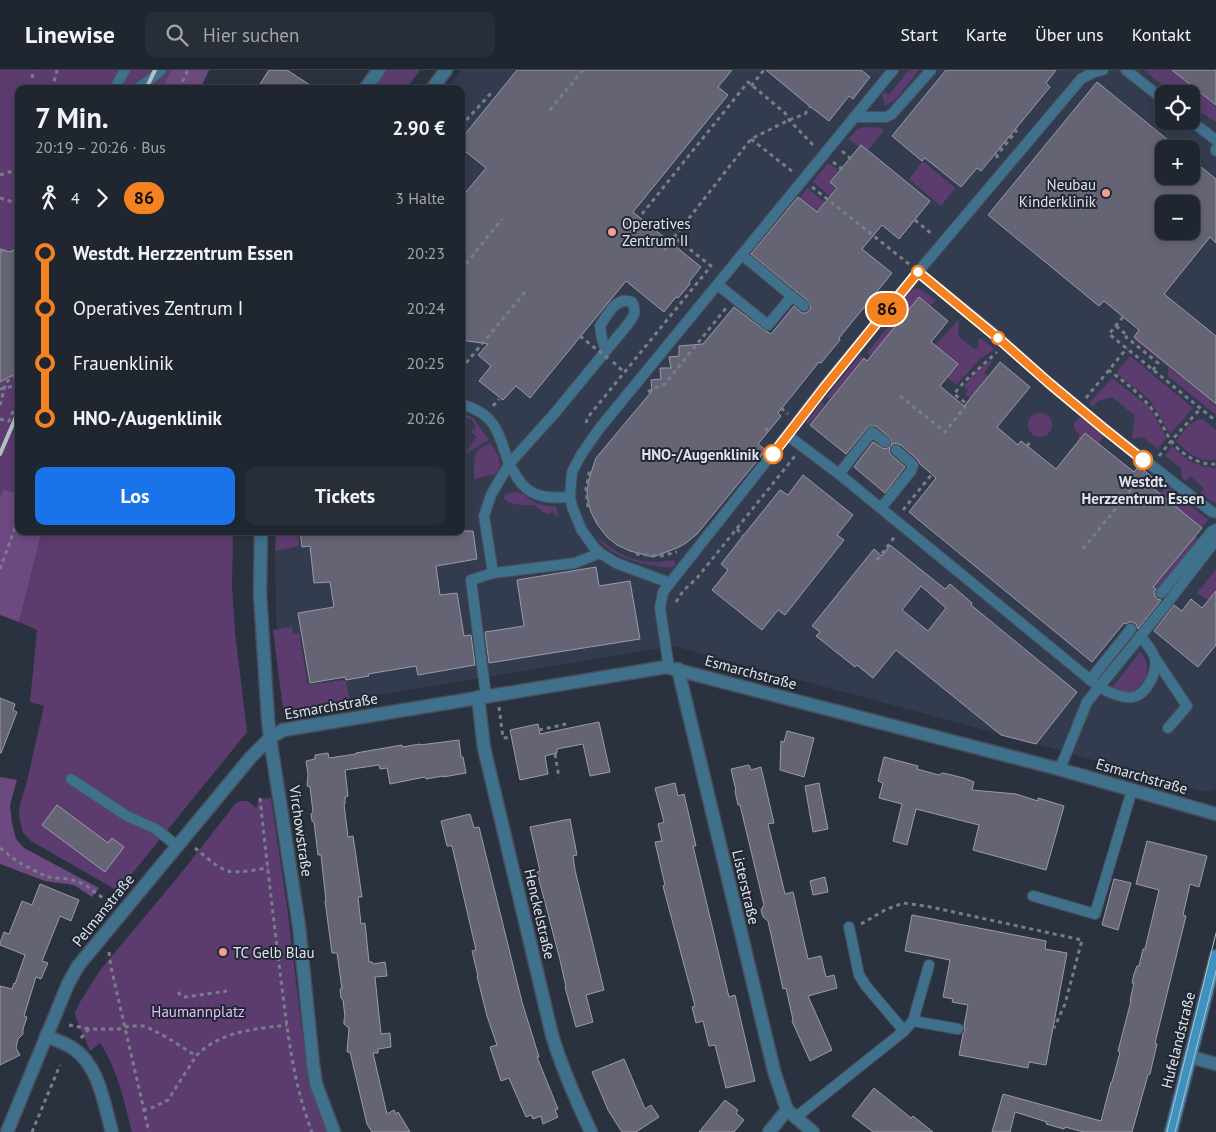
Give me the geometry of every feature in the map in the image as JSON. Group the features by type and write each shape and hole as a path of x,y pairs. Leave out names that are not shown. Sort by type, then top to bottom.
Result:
{"main road":[{"name":"Hufelandstraße","path":"1171,1132 1216,956"}],"street":[{"path":"368,85 379,70"},
{"path":"435,85 446,70"},
{"name":"Virchowstraße","path":"261,535 260,594 270,738 298,926 316,1084 334,1132"},
{"name":"Esmarchstraße","path":"270,738 283,730 666,667 1059,769 1216,814"},
{"name":"Listerstraße","path":"674,669 774,1071 791,1114"},
{"name":"Henckelstraße","path":"482,697 484,748 552,1035 560,1063 591,1132"},
{"name":"Pelmanstraße","path":"7,1132 68,984 78,966 251,757 270,738"},
{"path":"46,1036 73,1048 90,1064 112,1132"},
{"path":"1191,1057 1216,1064"},
{"path":"769,1132 791,1114 813,1132"}],"lane":[{"path":"116,85 125,70"},
{"path":"142,85 160,70"},
{"path":"670,582 616,563 593,546 581,528 572,506 570,497 572,472 580,455 599,429 893,70"},
{"path":"854,118 886,117 892,114 931,70"},
{"path":"674,669 660,608 664,592 670,582 918,272 1081,79 1094,72 1103,70"},
{"path":"1126,70 1155,93"},
{"path":"1200,128 1214,138 1216,150"},
{"path":"742,255 804,306"},
{"path":"918,272 1103,428 1212,512 1216,513"},
{"path":"718,284 768,325 792,296"},
{"path":"493,573 484,516 491,494 509,464 608,356 634,315 635,308 632,302 622,300 618,302 600,326 608,356"},
{"path":"465,407 477,409 490,419 498,431 509,464 522,484 533,494 542,497 570,497"},
{"path":"839,474 872,432 885,442"},
{"path":"787,436 839,474 1099,687 1121,696 1133,697 1146,690 1154,675 1155,658"},
{"path":"881,508 911,471 912,464 910,461 896,450"},
{"path":"1161,594 1212,531 1216,529"},
{"path":"1059,769 1087,702 1166,606 1216,540"},
{"path":"482,697 471,580 493,573 574,563 600,553"},
{"path":"1090,680 1132,629"},
{"path":"1140,637 1187,706 1168,728"},
{"path":"71,779 127,816 156,828 177,846"},
{"path":"1033,896 1095,914 1132,790"},
{"path":"849,927 859,975 904,1031"},
{"path":"791,1114 904,1031 913,1021 928,965"},
{"path":"913,1021 958,1029"}],"path":[{"path":"32,78 34,70"},
{"path":"53,85 57,70"},
{"path":"181,85 188,70"},
{"path":"550,110 583,70"},
{"path":"751,86 764,70"},
{"path":"642,214 748,82 785,113 789,120 817,149"},
{"path":"465,122 492,92"},
{"path":"664,250 751,139 805,114 810,107"},
{"path":"997,159 1018,130"},
{"path":"751,139 910,265 914,260"},
{"path":"840,149 852,159"},
{"path":"831,160 843,170"},
{"path":"0,175 15,171"},
{"path":"0,198 15,203"},
{"path":"465,265 502,219"},
{"path":"915,220 933,235"},
{"path":"928,243 938,229"},
{"path":"585,426 588,417 711,266 674,236"},
{"path":"465,364 525,292"},
{"path":"645,396 654,388 664,385 690,356 735,298"},
{"path":"1124,317 1109,334 1216,421"},
{"path":"1116,326 1128,336 1126,337 1158,363 1153,370"},
{"path":"580,336 608,356 624,372"},
{"path":"900,396 945,432 967,404 954,394 965,381 1006,345"},
{"path":"1084,400 1127,348"},
{"path":"1108,370 1153,409 1171,441 1193,460 1216,464"},
{"path":"0,405 2,388 6,382 15,377"},
{"path":"2,388 15,386"},
{"path":"494,404 499,399"},
{"path":"0,419 9,421 15,407"},
{"path":"1157,459 1200,409"},
{"path":"765,428 773,435 770,439"},
{"path":"1027,446 1032,440"},
{"path":"674,607 683,591 697,578 796,453"},
{"path":"588,507 586,496 587,483 592,465"},
{"path":"1083,550 1146,471"},
{"path":"895,520 932,474"},
{"path":"0,570 15,528"},
{"path":"736,529 744,536"},
{"path":"877,560 889,544"},
{"path":"632,553 661,556 679,551"},
{"path":"499,705 503,738 511,737"},
{"path":"539,730 566,724"},
{"path":"555,754 559,778"},
{"path":"260,798 287,1025 295,1074 312,1132"},
{"path":"0,848 18,862 47,877 69,879 88,887 111,904 113,924"},
{"path":"195,848 209,860 228,871 235,872 268,868"},
{"path":"849,927 859,926 885,910 903,903 926,906 1082,940 1065,1004 1054,1028"},
{"path":"109,947 111,967 124,1028 149,1132"},
{"path":"178,992 185,997 227,991"},
{"path":"69,1025 90,1029 119,1029 129,1026 145,1026 196,1056"},
{"path":"143,1110 168,1100 196,1056 208,1047 234,1033 287,1025"},
{"path":"81,1038 90,1029"},
{"path":"32,1132 60,1066"}],"shaded area":[{"path":"171,70 209,70 202,85 164,85"},
{"path":"462,70 1216,70 1216,788 1213,791 1202,791 1059,750 674,646 293,709 287,703 276,617 277,535 465,535 465,85 450,85"},
{"path":"3,489 15,493 15,535 41,535 19,622 0,615 0,497"},
{"path":"0,777 17,780 10,805 16,839 24,848 99,888 92,897 74,885 45,881 0,864"}],"green space":[{"path":"0,70 171,70 164,85 15,85 15,493 3,489 0,497"},
{"path":"387,70 420,70 409,85 376,85"},
{"path":"909,70 919,70 896,99 885,106 882,95 884,92 889,95"},
{"path":"1144,70 1172,70 1191,85 1163,85"},
{"path":"1200,93 1214,104 1216,108 1216,122 1200,112"},
{"path":"865,127 881,128 884,130 868,150 861,145 859,147 848,139 858,129"},
{"path":"923,161 955,188 941,206 909,179"},
{"path":"828,163 838,170 829,182 836,188 830,196 813,182"},
{"path":"807,188 825,202 816,212 800,198"},
{"path":"917,288 936,300 930,307 919,298 870,356 867,353 900,313 901,301 910,289"},
{"path":"959,319 958,336 974,349 978,348 978,340 980,338 993,350 979,360 956,385 947,377 958,364 935,346"},
{"path":"1134,337 1210,400 1216,406 1216,415 1168,376 1168,367 1133,339"},
{"path":"860,355 863,358 830,399 827,397 822,403 825,405 808,424 806,422 809,418"},
{"path":"1130,356 1193,408 1170,434 1150,400 1116,373"},
{"path":"990,360 992,362 984,373 988,376 974,394 979,398 975,402 965,394 968,390 964,387 973,374"},
{"path":"1112,378 1149,407 1166,438 1158,449 1143,437 1132,439 1135,416 1112,397 1098,401 1093,407 1089,403"},
{"path":"1040,413 1049,416 1052,425 1049,434 1040,437 1031,434 1028,425 1031,416"},
{"path":"465,416 473,418 489,440 465,454 477,437 471,432 476,427 471,419 465,418"},
{"path":"1079,418 1083,418 1103,433 1104,436 1099,443 1085,433 1080,440 1078,438 1079,434 1074,428 1074,423"},
{"path":"1199,419 1204,420 1216,430 1216,460 1198,458 1189,453 1176,441 1189,425"},
{"path":"490,443 498,455 500,466 496,474 474,479 476,452"},
{"path":"1172,446 1192,462 1216,468 1216,503 1200,493 1204,488 1190,476 1185,481 1182,477 1181,468 1165,456"},
{"path":"1165,489 1171,489 1208,520 1202,528 1158,494"},
{"path":"515,492 523,494 537,503 556,507 558,517 552,511 548,515 534,505 519,505 505,500 504,497 507,494"},
{"path":"41,535 233,535 232,587 235,632 247,732 118,891 31,841 23,833 19,816 20,805 44,706 30,702 37,630 19,622"},
{"path":"276,535 298,535 299,546 275,551"},
{"path":"1195,536 1199,540 1158,591 1153,587"},
{"path":"600,539 625,556 653,562 674,560 676,566 661,567 632,560 611,551"},
{"path":"1216,569 1216,591 1208,600 1197,593"},
{"path":"292,627 293,634 299,633 308,685 344,680 346,681 350,705 291,714 283,709 273,630"},
{"path":"1140,652 1147,668 1147,674 1141,684 1135,690 1128,692 1113,687"},
{"name":"Haumannplatz","path":"271,798 287,906 303,1039 309,1071 328,1132 132,1132 120,1086 106,1053 100,1043 90,1051 75,1013 101,969 178,877 236,803 248,801 256,809 259,799"}],"building":[{"path":"269,70 287,70 310,85 262,85 260,84"},
{"name":"Operatives Zentrum II","path":"517,70 732,70 718,87 728,95 633,212 701,267 689,282 690,284 664,312 626,281 530,398 516,386 503,400 479,381 491,366 478,355 488,344 465,341 465,193 486,168 465,151 465,134"},
{"path":"766,70 861,70 870,77 853,99 849,96 829,121"},
{"path":"946,70 1056,70 1046,83 1050,87 981,171 977,168 961,187 925,158 922,161 892,136"},
{"path":"1172,70 1216,70 1216,105 1200,92 1200,85 1191,85"},
{"name":"Neubau Kinderklinik","path":"1097,82 1168,140 1155,140 1155,185 1200,185 1200,166 1216,179 1216,243 1210,237 1164,294 1216,336 1216,404 1134,337 1139,330 1104,301 1099,306 988,215"},
{"path":"861,145 930,201 899,239 882,225 862,249 892,273 839,338 840,340 821,363 819,362 778,413 781,416 758,444 766,450 697,534 677,548 653,557 630,551 617,545 607,537 597,524 588,502 589,479 596,458 652,391 651,380 661,379 660,368 671,368 669,357 679,356 679,346 703,344 734,307 771,334 794,306 802,313 809,311 811,307 808,301 751,254 798,197 817,212 837,188 830,182"},
{"path":"0,249 10,252 15,249 15,374 0,382"},
{"path":"919,297 948,321 931,342 958,364 940,386 964,406 1000,362 1030,387 997,427 1018,445 1021,441 1056,469 1085,433 1134,472 1139,466 1152,477 1147,483 1202,528 1153,587 1156,589 1154,592 1155,596 1161,600 1138,629 1133,622 1124,623 1092,662 909,512 936,478 901,445 894,443 891,446 889,437 876,426 870,426 846,454 810,425 864,358 867,361"},
{"path":"873,442 884,449 890,446 889,452 891,455 905,467 885,493 854,467"},
{"path":"803,475 853,515 837,535 844,540 785,615 778,610 762,630 712,590 728,570 721,564 743,536 780,490 788,495"},
{"path":"465,531 473,531 477,559 436,566 440,595 457,593 464,636 471,635 475,665 418,675 416,666 368,674 369,676 346,680 345,677 310,683 298,613 334,607 330,582 314,583 310,546 302,547 300,535 465,535"},
{"path":"890,545 945,589 950,584 972,603 971,605 1077,692 1036,744 1001,735 896,650 873,678 857,665 855,667 816,636 820,632 812,626 874,549 882,556","holes":["921,586 946,608 928,631 902,610"]},
{"path":"596,567 599,586 630,581 640,639 489,663 485,632 524,626 517,580"},
{"path":"1216,591 1216,645 1198,667 1154,631 1174,605 1182,611 1191,599 1202,608"},
{"path":"0,698 15,704 13,710 17,712 1,753 0,753"},
{"path":"599,722 610,772 590,776 583,744 557,749 557,753 545,756 548,774 520,780 510,730 538,724 540,734"},
{"path":"787,731 814,738 804,777 780,770 781,741 784,742"},
{"path":"459,740 461,757 463,757 466,773 426,779 425,777 390,784 387,768 380,769 379,765 345,770 348,796 345,797 344,804 348,837 353,836 362,897 358,897 361,924 365,923 369,962 373,964 385,962 387,976 375,977 381,1034 390,1033 391,1047 378,1049 378,1053 373,1053 387,1114 394,1110 396,1114 398,1112 410,1132 372,1132 367,1124 350,1052 347,1052 349,1028 344,1024 345,1017 343,1000 341,998 340,989 342,989 337,953 332,953 321,855 318,855 314,822 312,821 311,814 313,812 310,787 307,786 306,761 315,759 315,755 328,753 329,758 402,745 402,747"},
{"path":"884,757 918,766 917,769 939,775 943,773 964,778 974,782 972,790 1016,794 1064,806 1046,870 973,850 979,825 916,809 907,845 893,841 902,804 879,798 883,783 878,781"},
{"path":"749,765 751,770 761,767 774,823 768,824 785,894 793,892 808,959 821,956 826,977 834,975 837,988 808,996 832,1050 810,1061 792,1021 786,988 783,989 768,921 763,917 761,910 764,905 735,791 731,769"},
{"path":"675,783 678,796 684,794 696,846 693,846 729,997 735,995 755,1081 726,1088 715,1045 709,1046 703,1021 696,1023 692,1007 695,1006 663,886 665,885 655,842 662,841 658,824 664,822 655,788"},
{"path":"819,783 828,829 813,832 805,786"},
{"path":"57,805 108,843 112,838 124,847 105,872 42,825"},
{"path":"470,814 474,828 479,827 522,1002 539,1057 537,1057 558,1109 555,1110 558,1117 543,1124 541,1116 533,1119 531,1115 526,1117 509,1078 501,1081 490,1047 497,1045 487,1016 477,976 472,951 476,950 452,846 447,846 441,821"},
{"path":"570,819 577,855 573,856 575,870 604,990 586,995 593,1022 576,1027 537,872 540,871 530,827"},
{"path":"1147,841 1207,856 1199,887 1190,884 1183,915 1186,916 1155,1043 1157,1044 1150,1074 1148,1075 1132,1132 1084,1132 1065,1127 1064,1129 1015,1112 1010,1132 992,1132 1003,1094 1101,1121 1120,1052 1118,1051 1131,1001 1134,974 1137,966 1139,966 1143,949 1145,949 1159,890 1136,884"},
{"path":"825,877 828,892 813,895 810,881"},
{"path":"1114,879 1131,883 1118,930 1102,925"},
{"path":"40,884 79,900 71,921 60,916 42,961 48,963 41,979 36,977 24,1016 27,1017 23,1034 18,1039 16,1048 20,1055 0,1065 0,986 12,989 25,955 0,945 0,943 4,932 9,934 22,901 32,905"},
{"path":"912,915 1046,941 1045,949 1067,953 1046,1065 1029,1062 1028,1068 959,1055 965,1031 964,1026 968,1005 952,1002 953,999 943,997 950,960 905,951"},
{"path":"624,1059 645,1109 651,1105 659,1117 636,1132 622,1132 608,1110 592,1072"},
{"path":"874,1088 911,1118 913,1116 933,1132 873,1132 852,1116"},
{"path":"725,1100 738,1110 736,1113 744,1120 734,1132 699,1132"}],"tram line":[{"path":"1167,1132 1216,933"},
{"path":"1175,1132 1216,971"}],"railway":[{"path":"148,85 155,70"},
{"path":"0,454 15,419"}],"bus line":[{"name":"86","path":"773,454 918,272 1143,460"}],"place":[{"name":"Neubau Kinderklinik","path":"1106,193"},
{"name":"Operatives Zentrum II","path":"612,232"},
{"name":"HNO-/Augenklinik","path":"773,454"},
{"name":"Westdt. Herzzentrum Essen","path":"1143,460"},
{"name":"TC Gelb Blau","path":"223,952"}]}
